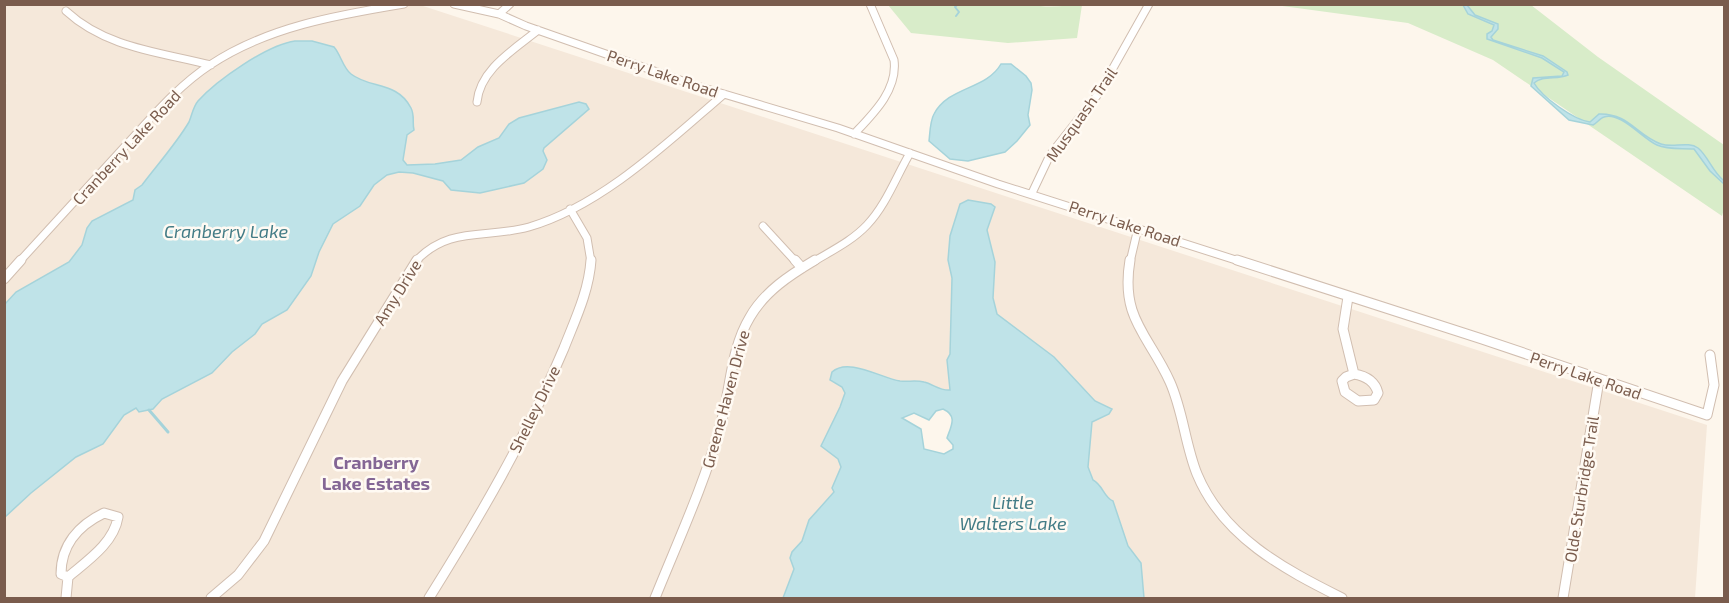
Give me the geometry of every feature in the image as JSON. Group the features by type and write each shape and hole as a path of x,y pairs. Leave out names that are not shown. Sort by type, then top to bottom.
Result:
{"street":[{"name":"Cranberry Lake Road","path":"4,279 172,96 211,65 238,49 290,29 385,6 404,4"},
{"path":"454,4 499,14 510,4"},
{"path":"854,134 884,100 896,71 894,60 870,4"},
{"name":"Musquash Trail","path":"1032,193 1050,155 1099,93 1149,4"},
{"path":"66,11 83,26 128,45 211,65"},
{"name":"Perry Lake Road","path":"499,14 538,30 724,94 854,134 1707,415 1714,385 1710,355"},
{"path":"477,102 476,94 479,85 492,70 538,30"},
{"name":"Amy Drive","path":"211,598 238,575 264,541 342,381 422,252 445,238 507,232 529,227 570,209 647,157 724,94"},
{"name":"Greene Haven Drive","path":"655,598 713,453 722,424 730,372 743,328 762,300 775,288 802,268 860,232 878,208 910,153"},
{"name":"Shelley Drive","path":"429,598 461,548 520,439 564,347 584,297 591,263 591,249 585,230 570,209"},
{"path":"763,226 802,268"},
{"path":"1138,228 1129,259 1127,294 1138,329 1164,369 1174,390 1198,474 1230,525 1264,556 1342,598"},
{"path":"1348,297 1343,328 1354,374"},
{"name":"Olde Sturbridge Trail","path":"1563,598 1599,380"},
{"path":"66,598 68,577 105,543 118,522 118,517 104,513 75,533 68,544 61,569 61,574 68,577"}],"shaded area":[{"name":"Cranberry Lake Estates","path":"5,5 420,5 1707,425 1695,598 5,598 4,85 7,83 4,82","holes":["882,392 1001,409 1012,539 867,438"]}],"green space":[{"path":"1030,4 1050,7 1082,5 1077,38 1008,43 911,33 888,5"},
{"path":"1275,5 1531,5 1598,57 1724,145 1724,209 1722,216 1493,60 1408,23"}],"water":[{"path":"1463,5 1467,5 1475,15 1498,24 1498,29 1491,37 1493,40 1543,56 1567,72 1568,75 1564,76 1542,79 1534,83 1559,107 1590,122 1599,114 1618,117 1661,144 1694,146 1705,155 1724,184 1710,171 1694,149 1661,147 1624,122 1610,116 1593,125 1569,120 1531,86 1533,78 1562,76 1564,72 1542,58 1487,39 1487,34 1492,31 1494,25 1468,14"},
{"name":"Cranberry Lake","path":"295,41 312,41 334,47 351,74 366,82 391,89 405,99 412,111 414,130 407,135 403,160 407,165 461,160 478,147 499,138 509,124 519,118 579,102 586,104 589,109 544,148 547,160 543,169 524,183 480,193 451,190 443,181 413,173 399,172 387,175 374,185 360,206 333,224 319,252 311,276 287,310 262,324 255,334 232,352 212,373 162,399 153,409 139,412 136,408 124,415 103,444 76,457 5,517 5,304 16,292 69,262 82,245 87,228 92,221 133,200 135,190 142,185 178,138 189,122 196,103 206,93 257,56"},
{"path":"1001,64 1011,64 1031,83 1028,115 1030,125 1005,152 968,161 950,159 929,141 934,114 949,98 986,79"},
{"name":"Little Walters Lake","path":"968,200 991,204 995,207 987,230 995,262 993,298 997,314 1054,357 1095,401 1112,409 1109,414 1092,422 1088,467 1093,480 1113,501 1128,546 1141,563 1144,598 783,598 794,569 790,558 792,552 802,541 809,520 834,492 832,488 841,467 838,459 821,446 845,393 842,387 830,380 832,372 839,368 856,367 900,381 921,381 950,390 947,360 950,354 952,278 948,260 950,236 960,204","holes":["943,409 948,412 952,422 947,438 953,445 953,449 944,454 924,449 921,429 902,418 914,413 929,420 936,411"]}],"waterway":[{"path":"956,16 959,12 955,7 958,4"},
{"path":"149,410 168,432"}],"district":[{"name":"Cranberry Lake Estates","path":"376,472"}]}
